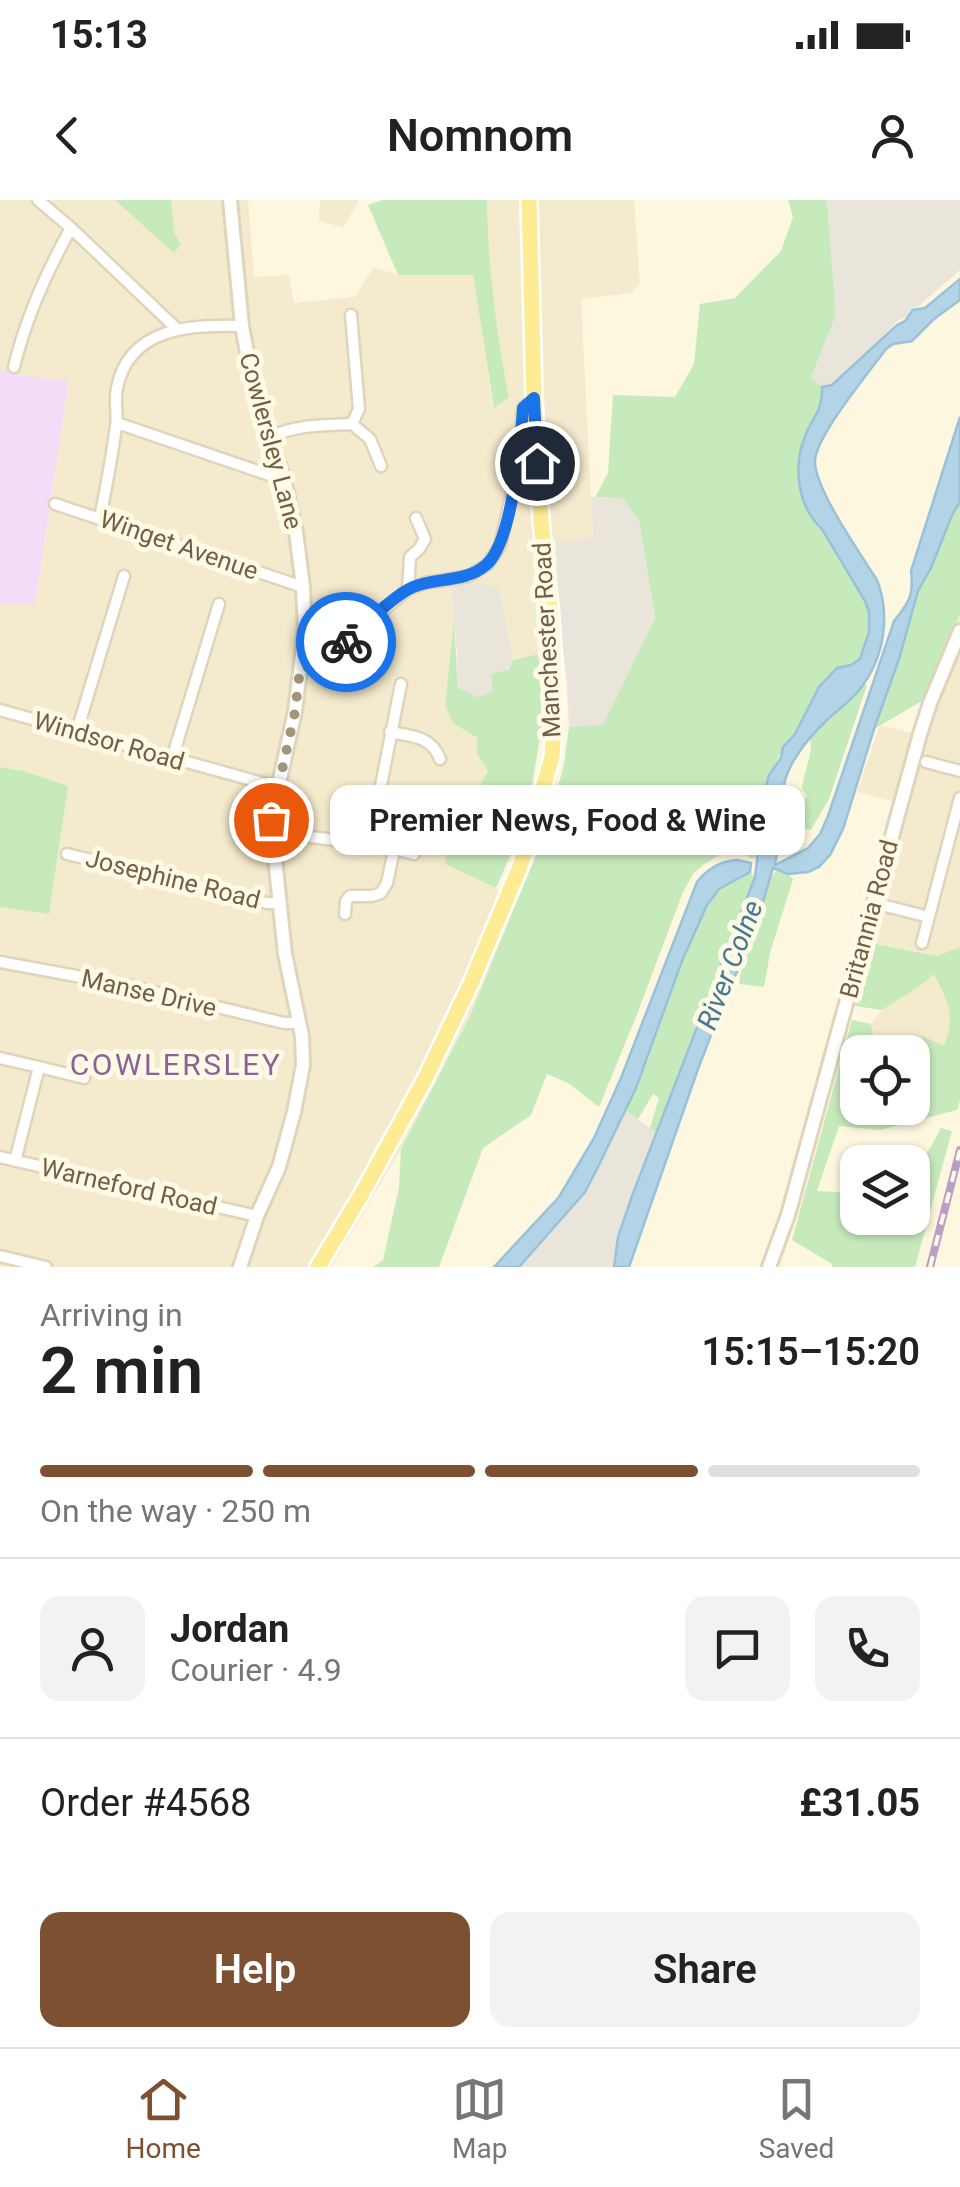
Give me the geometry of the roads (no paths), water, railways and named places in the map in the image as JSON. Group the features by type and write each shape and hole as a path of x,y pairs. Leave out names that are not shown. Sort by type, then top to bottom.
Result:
{"main road":[{"name":"Manchester Road","path":"318,1267 425,1079 472,981 522,864 552,756 556,702 540,521 529,200"}],"street":[{"path":"38,200 178,330"},
{"name":"Cowlersley Lane","path":"230,200 242,326 254,390 284,480 296,532 305,630 295,712 271,820 285,954 302,1036 302,1065 279,1166 240,1267"},
{"path":"14,367 22,330 71,228"},
{"path":"351,315 360,409 352,424"},
{"path":"100,518 117,423 116,388 127,361 152,338 178,330 199,324 242,326"},
{"path":"300,669 320,665 408,588 469,576 488,564 500,546 520,462 523,408 534,398"},
{"path":"117,423 284,480"},
{"path":"270,438 300,428 352,424 370,440 381,466"},
{"name":"Winget Avenue","path":"55,504 303,588"},
{"path":"408,588 410,557 425,539 416,518"},
{"path":"77,732 124,576"},
{"path":"172,759 219,604"},
{"name":"Britannia Road","path":"769,1267 788,1215 930,703 960,632"},
{"path":"272,832 358,843 372,831 401,684"},
{"name":"Windsor Road","path":"0,710 277,787"},
{"path":"390,732 424,738 436,748 440,759"},
{"path":"926,762 960,771"},
{"path":"922,942 960,798"},
{"path":"368,835 382,846 414,854"},
{"path":"345,914 350,896 381,893 387,884 394,850"},
{"name":"Josephine Road","path":"67,854 280,903"},
{"path":"874,903 928,917"},
{"name":"Manse Drive","path":"0,962 130,986 284,1023 298,1022"},
{"path":"0,1058 84,1078"},
{"path":"16,1161 38,1067"},
{"name":"Warneford Road","path":"0,1157 258,1216"},
{"path":"0,1256 46,1267"}],"water":[{"name":"River Colne","path":"960,279 960,300 912,341 886,349 817,451 815,462 822,488 877,580 884,608 883,636 875,664 860,689 809,739 788,772 785,807 804,811 803,818 793,822 782,818 779,822 775,865 808,848 828,816 894,621 909,598 911,571 960,417 960,502 918,591 843,829 819,867 788,874 773,868 751,942 698,1069 629,1267 614,1267 618,1237 632,1196 755,877 762,818 759,813 769,775 819,687 837,668 860,659 869,632 865,601 808,510 800,487 801,451 819,409 822,387 832,385 913,310 925,308"},
{"path":"737,860 751,863 750,872 719,889 707,905 682,961 636,1088 585,1192 519,1267 494,1267 559,1197 594,1138 697,882 715,866"}],"railway":[{"path":"930,1267 960,1150"}],"place":[{"name":"Premier News, Food & Wine","path":"271,820"}],"district":[{"name":"COWLERSLEY","path":"176,1064"}]}
